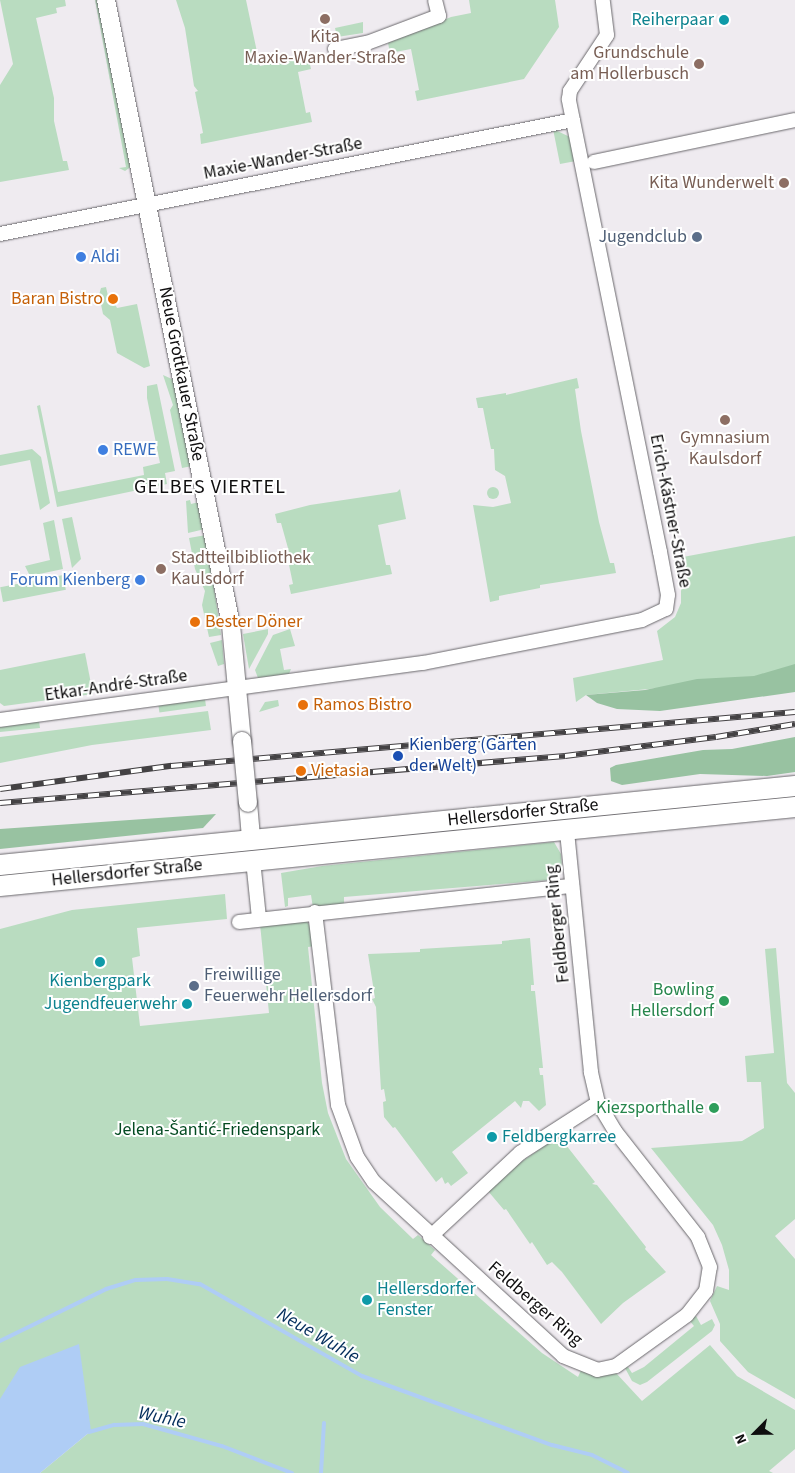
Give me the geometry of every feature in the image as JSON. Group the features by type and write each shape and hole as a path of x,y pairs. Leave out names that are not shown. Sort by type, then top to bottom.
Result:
{"main road":[{"name":"Hellersdorfer Straße","path":"0,865 795,786"},
{"name":"Hellersdorfer Straße","path":"0,886 795,807"},
{"path":"251,839 253,860"}],"street":[{"name":"Neue Grottkauer Straße","path":"106,0 231,625 251,839"},
{"path":"335,49 366,43 439,16 435,0"},
{"name":"Erich-Kästner-Straße","path":"237,689 466,656 642,620 666,609 668,595 662,561 573,120 570,91 608,28 603,0"},
{"name":"Maxie-Wander-Straße","path":"0,234 573,120"},
{"path":"594,162 795,120"},
{"name":"Etkar-André-Straße","path":"0,720 237,689"},
{"name":"Feldberger Ring","path":"316,912 334,1083 346,1130 374,1182 430,1237 564,1356 582,1366 597,1370 629,1360 688,1315 706,1291 709,1282 706,1254 698,1237 615,1131 598,1103 591,1072 567,831"},
{"path":"253,860 260,918"},
{"path":"239,922 260,918 572,886"},
{"path":"430,1237 520,1153 598,1103"}],"green space":[{"path":"0,0 65,0 66,6 56,8 57,13 36,18 54,98 54,121 63,161 67,161 69,170 0,182 0,85 13,64"},
{"path":"95,0 99,0 132,166 125,171 119,168 126,167"},
{"path":"176,0 246,0 260,66 308,56 311,69 298,72 306,113 310,112 312,122 201,144 200,134 203,133 195,92 198,91 194,86 185,28"},
{"path":"469,0 555,0 559,27 524,79 417,101 415,91 419,90 411,49 390,53 388,43 451,17 471,13"},
{"path":"363,22 363,33 337,37 335,28"},
{"path":"553,129 570,137 576,161 560,164"},
{"path":"106,287 110,305 115,304 117,308 137,304 150,366 144,368 117,353 110,320 103,314 99,295 101,288"},
{"path":"163,375 174,380 192,466 182,468 170,410 173,405"},
{"path":"577,378 579,388 575,389 581,431 599,522 610,563 614,563 616,573 540,585 540,588 499,596 499,600 490,602 473,505 493,507 511,503 505,476 495,470 494,449 491,449 483,408 478,408 476,398 506,393 506,395"},
{"path":"157,384 175,471 165,473 167,484 57,507 37,406 40,405 58,492 144,475 143,467 160,463 147,398 147,386"},
{"path":"32,449 41,457 50,503 40,510 30,460 0,466 0,455"},
{"path":"491,487 495,487 499,493 495,499 491,499 487,495 487,491"},
{"path":"400,489 406,519 378,525 386,565 390,565 392,574 291,594 289,585 293,584 288,560 291,559 281,523 277,523 275,514 310,505 397,492"},
{"path":"190,500 191,504 199,502 205,529 188,533 186,501"},
{"path":"72,517 81,559 72,568 62,519"},
{"path":"54,520 63,569 30,576 25,566 50,560 43,523"},
{"path":"206,535 221,635 209,637 202,605 205,591 195,569 189,538"},
{"path":"795,536 795,675 586,695 576,702 573,678 663,660 657,631 675,617 681,603 681,589 689,588 683,557"},
{"path":"63,575 66,590 3,602 0,587"},
{"path":"268,629 268,634 249,669 243,634"},
{"path":"290,629 295,646 280,649 284,670 291,669 289,674 258,678 255,670 273,635"},
{"path":"222,640 224,664 218,666 210,643"},
{"path":"85,653 93,694 4,706 0,703 0,670"},
{"path":"795,664 795,692 660,711 617,709 597,703 586,695 645,690 697,679 754,676"},
{"path":"205,699 206,706 159,712 158,706"},
{"path":"278,700 279,706 259,712 265,702"},
{"path":"208,711 211,730 92,745 0,763 0,737"},
{"path":"39,721 40,728 0,732 0,727"},
{"path":"795,737 795,772 767,776 700,774 622,785 611,781 610,768 616,765 703,750 732,749"},
{"path":"216,814 203,828 0,849 0,829"},
{"path":"554,842 561,854 562,867 556,877 549,880 344,897 344,905 313,908 311,895 288,898 288,906 285,907 281,873 322,866"},
{"name":"Jelena-Šantić-Friedenspark","path":"225,894 227,919 137,928 140,956 132,958 140,1026 269,1013 260,924 302,920 307,922 313,929 315,946 308,947 322,1083 328,1113 346,1159 380,1207 413,1239 418,1235 435,1250 431,1255 542,1353 578,1377 581,1370 596,1375 616,1373 642,1401 710,1345 737,1376 795,1410 795,1449 769,1471 773,1473 40,1473 91,1431 0,1399 0,929 72,910"},
{"path":"530,938 534,985 531,985 531,991 535,991 543,1068 539,1068 540,1075 543,1075 546,1105 539,1111 529,1101 523,1101 521,1108 515,1101 452,1152 468,1173 451,1186 448,1182 445,1184 442,1177 436,1182 395,1127 393,1128 384,1117 383,1102 386,1101 384,1089 381,1090 376,1007 372,999 375,998 368,954 420,952 420,949 502,944 502,941"},
{"path":"776,948 787,1083 795,1093 795,1219 775,1236 795,1259 795,1399 748,1372 720,1341 720,1324 710,1301 717,1286 729,1290 729,1270 722,1245 713,1225 651,1148 742,1141 764,1128 761,1082 747,1082 745,1056 774,1053 765,949"},
{"path":"559,1136 595,1182 592,1184 597,1185 646,1247 645,1249 666,1272 623,1303 601,1324 562,1272 552,1262 547,1265 506,1209 504,1210 488,1191 518,1164"},
{"path":"696,1316 701,1325 712,1319 715,1325 712,1331 647,1382 640,1385 632,1381 625,1368 628,1367 632,1373 644,1367 694,1326 689,1320"}],"water":[{"path":"79,1344 91,1431 40,1473 0,1473 0,1399 20,1367"}],"waterway":[{"name":"Neue Wuhle","path":"0,1341 106,1289 136,1280 167,1279 200,1284 362,1376 552,1445 592,1455 628,1473"},
{"path":"321,1473 324,1423"},
{"name":"Wuhle","path":"89,1432 114,1425 143,1424 222,1446 292,1473"}],"railway":[{"path":"0,789 171,766 795,712"},
{"path":"0,803 565,756 716,737 795,724"}],"place":[{"name":"Kita Maxie-Wander-Straße","path":"325,19"},
{"name":"Reiherpaar","path":"724,20"},
{"name":"Grundschule am Hollerbusch","path":"699,64"},
{"name":"Kita Wunderwelt","path":"784,183"},
{"name":"Jugendclub","path":"697,237"},
{"name":"Aldi","path":"81,257"},
{"name":"Baran Bistro","path":"113,299"},
{"name":"Gymnasium Kaulsdorf","path":"725,420"},
{"name":"REWE","path":"103,450"},
{"name":"Stadtteilbibliothek Kaulsdorf","path":"161,569"},
{"name":"Forum Kienberg","path":"140,580"},
{"name":"Bester Döner","path":"195,622"},
{"name":"Ramos Bistro","path":"303,705"},
{"name":"Kienberg (Gärten der Welt)","path":"398,756"},
{"name":"Vietasia","path":"301,771"},
{"name":"Kienbergpark","path":"100,962"},
{"name":"Freiwillige Feuerwehr Hellersdorf","path":"194,986"},
{"name":"Bowling Hellersdorf","path":"724,1001"},
{"name":"Jugendfeuerwehr","path":"187,1004"},
{"name":"Kiezsporthalle","path":"714,1108"},
{"name":"Feldbergkarree","path":"492,1137"},
{"name":"Hellersdorfer Fenster","path":"367,1300"}],"district":[{"name":"GELBES VIERTEL","path":"210,487"}]}
